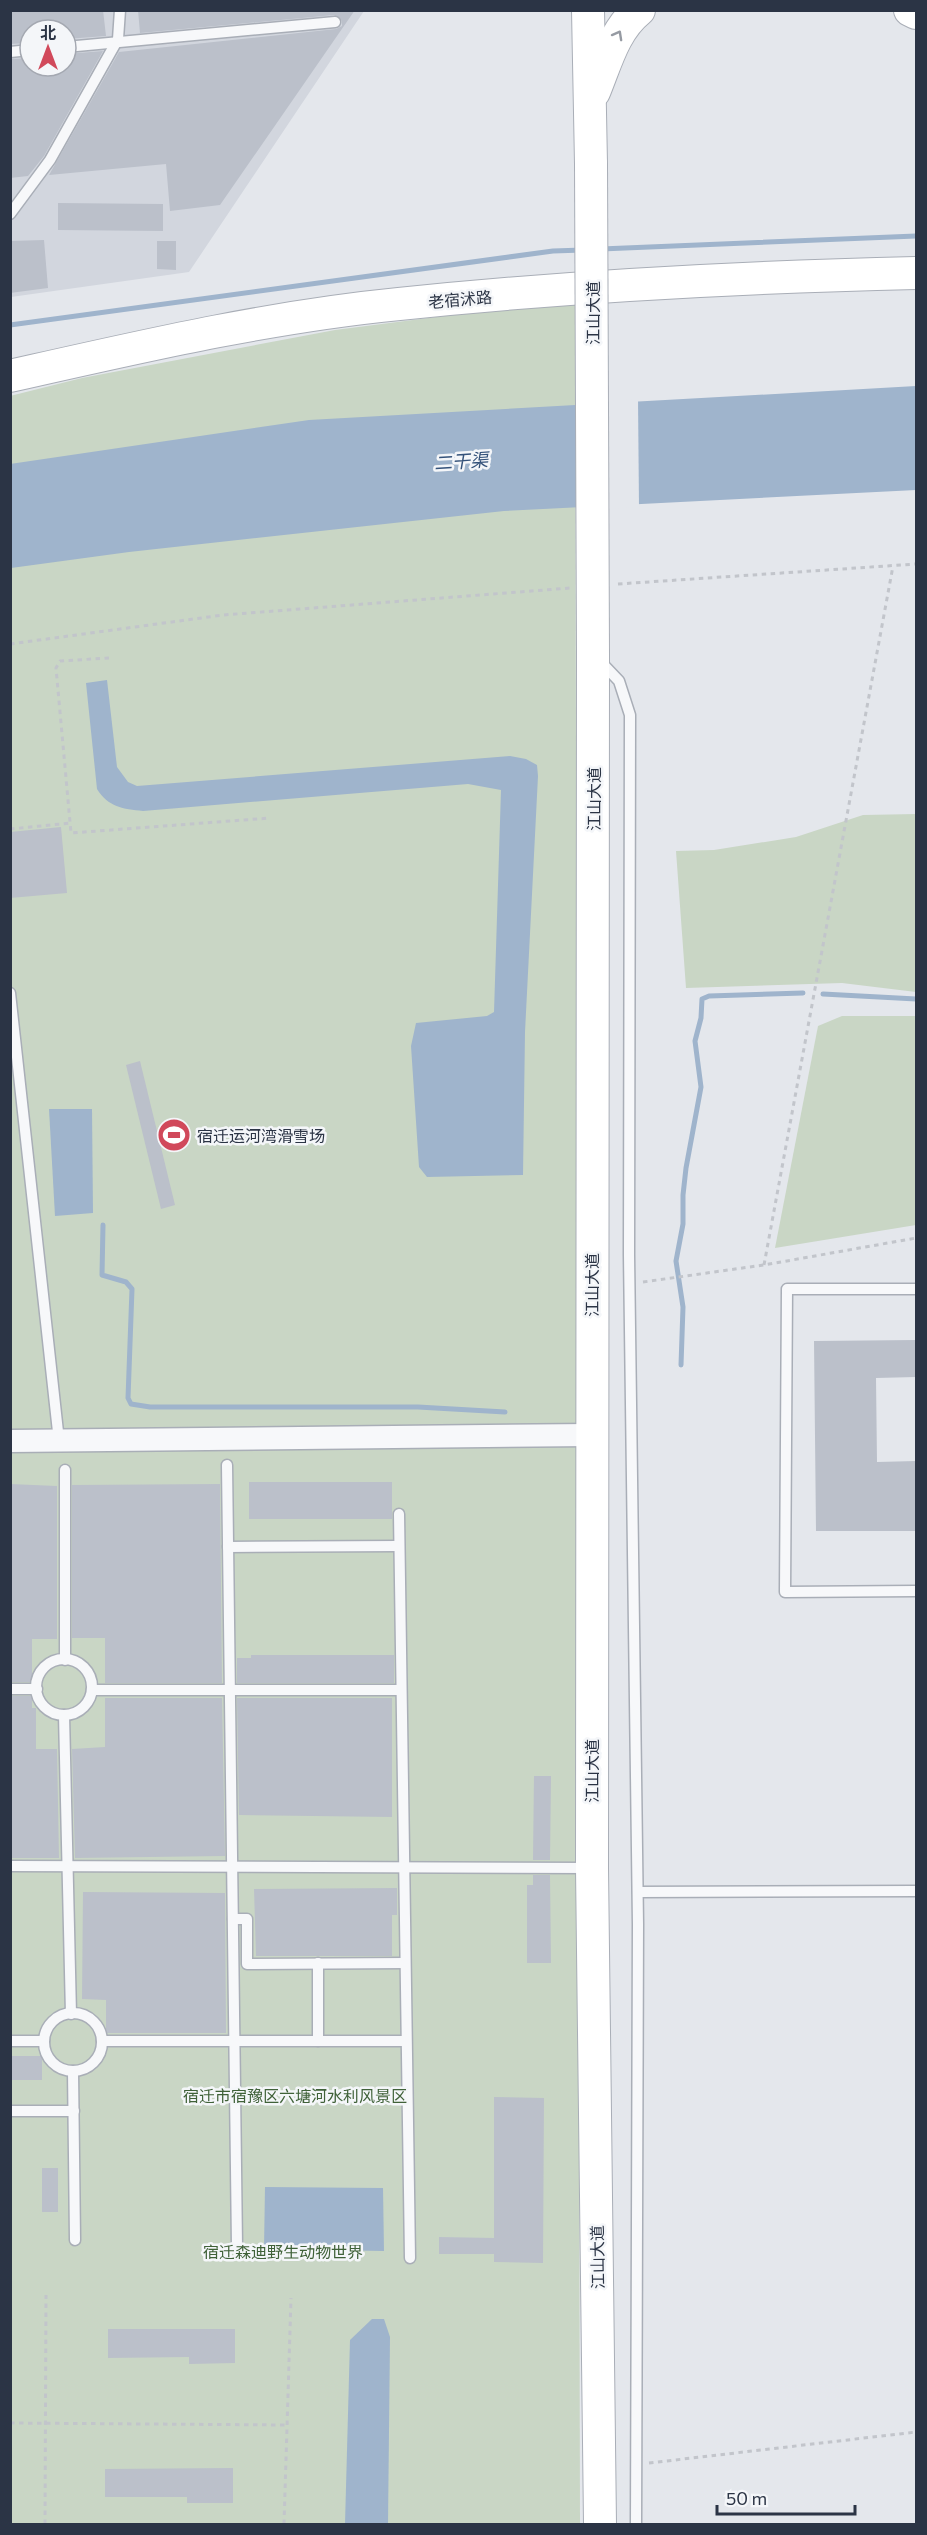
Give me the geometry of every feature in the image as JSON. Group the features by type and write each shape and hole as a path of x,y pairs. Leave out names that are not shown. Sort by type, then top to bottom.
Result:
{"main road":[{"name":"江山大道","path":"588,10 591,164 593,653 590,1435 592,1868 600,2524"},
{"name":"江山大道","path":"588,46 594,10"},
{"path":"589,104 615,39 627,20 639,10"},
{"path":"910,10 916,13"},
{"name":"老宿沭路","path":"10,376 189,335 397,304 650,283 916,273"}],"street":[{"path":"10,1441 590,1435"}],"lane":[{"path":"10,214 50,160 116,43 121,24 120,10"},
{"path":"78,46 335,22"},
{"path":"593,653 619,681 630,715 630,1284 638,1892 636,2524"},
{"path":"10,993 59,1441"},
{"path":"916,1289 787,1289 785,1592 916,1591"},
{"path":"227,1465 237,2246"},
{"path":"65,1470 65,1660"},
{"path":"399,1514 410,2258"},
{"path":"228,1547 399,1546"},
{"path":"65,1660 78,1663 85,1669 90,1677 92,1690 87,1703 81,1709 64,1715 46,1709 40,1702 37,1689 39,1676 44,1668 52,1663 65,1660"},
{"path":"10,1689 37,1689"},
{"path":"92,1690 401,1690"},
{"path":"64,1715 71,2014"},
{"path":"10,1866 592,1868"},
{"path":"638,1892 916,1891"},
{"path":"233,1919 247,1919 247,1964 405,1963"},
{"path":"318,1963 318,2042"},
{"path":"71,2014 89,2018 100,2032 102,2042 97,2059 82,2070 73,2071 55,2065 48,2057 44,2041 47,2029 53,2021 71,2014"},
{"path":"10,2041 44,2041"},
{"path":"102,2042 406,2042"},
{"path":"73,2071 75,2240"},
{"path":"10,2111 74,2111"}],"path":[{"path":"616,584 916,564"},
{"path":"764,1265 893,566"},
{"path":"10,644 223,615 580,587"},
{"path":"109,658 60,661 56,668 71,833 270,818"},
{"path":"10,829 71,823"},
{"path":"630,1284 764,1265 916,1238"},
{"path":"45,2524 46,2295"},
{"path":"284,2524 291,2298"},
{"path":"10,2423 287,2425"},
{"path":"636,2465 916,2432"}],"shaded area":[{"path":"10,11 364,11 189,272 11,297"}],"green space":[{"name":"宿迁市宿豫区六塘河水利风景区","path":"575,299 580,2524 11,2524 10,396 82,378 335,330"},
{"path":"916,814 916,992 842,983 686,988 676,851 714,850 796,837 863,815"},
{"path":"842,1016 916,1016 916,1225 775,1248 818,1026"}],"water":[{"name":"二干渠","path":"916,386 916,490 504,511 129,552 11,568 10,464 309,420"},
{"path":"107,680 117,767 128,782 137,786 510,756 526,759 537,765 525,1032 523,1175 427,1177 419,1167 411,1046 416,1023 487,1016 494,1012 501,790 468,784 143,811 123,808 106,800 97,789 86,683"},
{"path":"49,1109 92,1109 93,1213 55,1216"},
{"path":"265,2187 383,2188 384,2251 264,2249"},
{"path":"372,2319 384,2319 390,2337 388,2524 345,2524 350,2340"}],"pier":[{"path":"638,399 639,507 584,510 584,402"}],"building":[{"path":"10,10 103,10 106,36 78,38 78,18 18,18 18,44 10,44"},
{"path":"138,10 355,10 220,205 170,211 166,164 49,175 119,52 336,29 342,26 342,21 334,15 140,33"},
{"path":"103,51 44,156 28,176 10,178 10,59 18,59 18,78 78,78 78,53"},
{"path":"58,203 163,204 163,231 58,230"},
{"path":"44,240 48,288 10,293 10,241"},
{"path":"157,241 176,241 176,270 157,269"},
{"path":"61,827 67,893 10,898 10,832"},
{"path":"140,1061 175,1205 161,1209 126,1065"},
{"path":"916,1340 916,1377 876,1378 877,1462 916,1461 916,1531 816,1531 814,1341"},
{"path":"249,1482 392,1482 392,1519 249,1519"},
{"path":"10,1484 57,1486 57,1639 32,1639 32,1682 10,1682"},
{"path":"220,1484 222,1683 105,1683 105,1638 72,1638 72,1485"},
{"path":"251,1655 394,1655 394,1683 237,1683 237,1658 251,1658"},
{"path":"10,1696 32,1696 32,1708 36,1708 36,1749 57,1749 59,1858 10,1858"},
{"path":"105,1698 222,1698 225,1856 75,1858 72,1749 105,1747"},
{"path":"237,1698 392,1698 392,1817 239,1815"},
{"path":"534,1776 551,1776 550,1860 533,1860"},
{"path":"533,1875 550,1875 551,1963 527,1963 527,1885 533,1885"},
{"path":"397,1888 397,1915 392,1915 392,1956 256,1956 254,1889"},
{"path":"83,1892 225,1893 226,2033 106,2033 106,2000 82,1999"},
{"path":"10,2056 42,2056 42,2080 10,2080"},
{"path":"494,2097 544,2098 543,2263 494,2262 494,2254 439,2254 439,2237 494,2238"},
{"path":"42,2168 58,2168 58,2212 42,2212"},
{"path":"108,2329 235,2329 235,2363 189,2364 189,2357 108,2358"},
{"path":"233,2468 233,2503 187,2503 187,2497 105,2497 105,2469"}],"waterway":[{"path":"601,249 916,236"},
{"path":"10,325 553,251 583,250"},
{"path":"681,1365 683,1307 676,1261 683,1224 686,1168 701,1087 695,1041 701,1018 702,999 709,996 803,993"},
{"path":"823,994 916,999"},
{"path":"103,1225 102,1275 126,1282 132,1289 128,1398 131,1404 150,1407 418,1407 505,1412"}],"place":[{"name":"宿迁运河湾滑雪场","path":"174,1135"}],"park label":[{"name":"宿迁森迪野生动物世界","path":"283,2251"}]}
